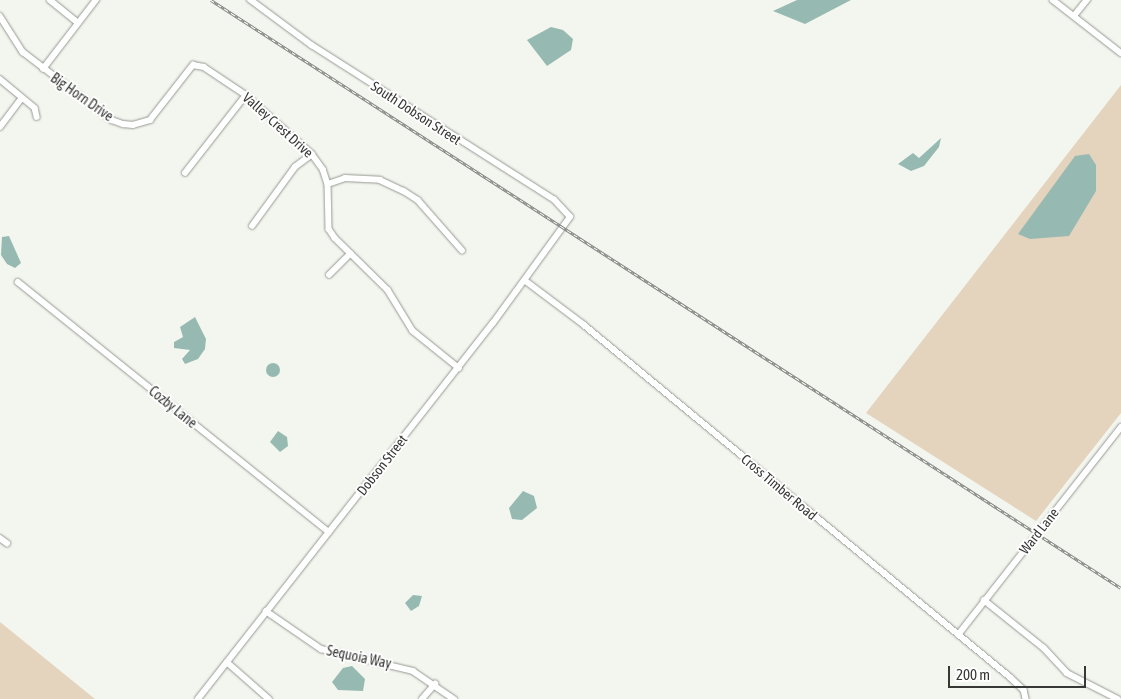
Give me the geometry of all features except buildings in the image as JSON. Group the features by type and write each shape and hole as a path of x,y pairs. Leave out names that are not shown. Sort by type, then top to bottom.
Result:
{"street":[{"path":"50,0 78,23"},
{"path":"43,69 96,0"},
{"name":"South Dobson Street","path":"250,0 312,46 564,207 570,217 564,229"},
{"path":"1053,0 1121,53"},
{"path":"1074,16 1087,0"},
{"name":"Big Horn Drive","path":"0,16 11,37 43,69 112,120 132,125 150,120 193,65"},
{"name":"Valley Crest Drive","path":"193,65 204,67 246,95 312,154 328,184 329,229 350,254 388,290 413,331 459,368"},
{"path":"0,79 21,99 35,108 37,117"},
{"path":"185,173 246,95"},
{"path":"0,127 21,99"},
{"path":"252,226 295,167 312,154"},
{"path":"328,184 344,178 380,180 404,191 418,200 462,250"},
{"name":"Dobson Street","path":"198,699 459,368 564,229"},
{"path":"328,275 350,254"},
{"name":"Cross Timber Road","path":"526,280 583,324 1021,687 1026,699"},
{"name":"Cozby Lane","path":"18,282 330,532"},
{"name":"Ward Lane","path":"958,635 1121,427"},
{"path":"0,538 7,543"},
{"path":"984,600 1044,648 1067,673 1118,699"},
{"name":"Sequoia Way","path":"266,611 321,649 342,656 391,663 434,684 454,699"},
{"path":"227,662 269,699"},
{"path":"422,699 434,684"}],"shaded area":[{"path":"1121,85 1121,413 1036,521 866,413"},
{"path":"0,622 95,699 0,699"}],"water":[{"path":"797,0 851,0 805,24 773,11"},
{"path":"551,27 563,30 573,39 571,50 547,66 527,40"},
{"path":"941,138 939,147 924,166 911,171 898,164 913,153 919,158"},
{"path":"1089,154 1096,165 1096,191 1069,236 1030,239 1018,234 1075,156"},
{"path":"9,236 21,263 15,268 7,264 1,255 2,237"},
{"path":"195,317 206,339 205,349 198,359 185,364 182,359 190,350 174,348 174,342 183,337 180,327"},
{"path":"270,363 276,363 280,370 276,377 270,377 266,373 266,367"},
{"path":"278,431 287,437 288,446 280,452 270,442"},
{"path":"523,491 534,496 537,508 522,520 512,519 509,508"},
{"path":"413,595 422,596 419,606 411,611 405,603"},
{"path":"352,666 365,679 363,691 338,690 332,682 343,668"}],"railway":[{"path":"211,0 1121,588"}]}
